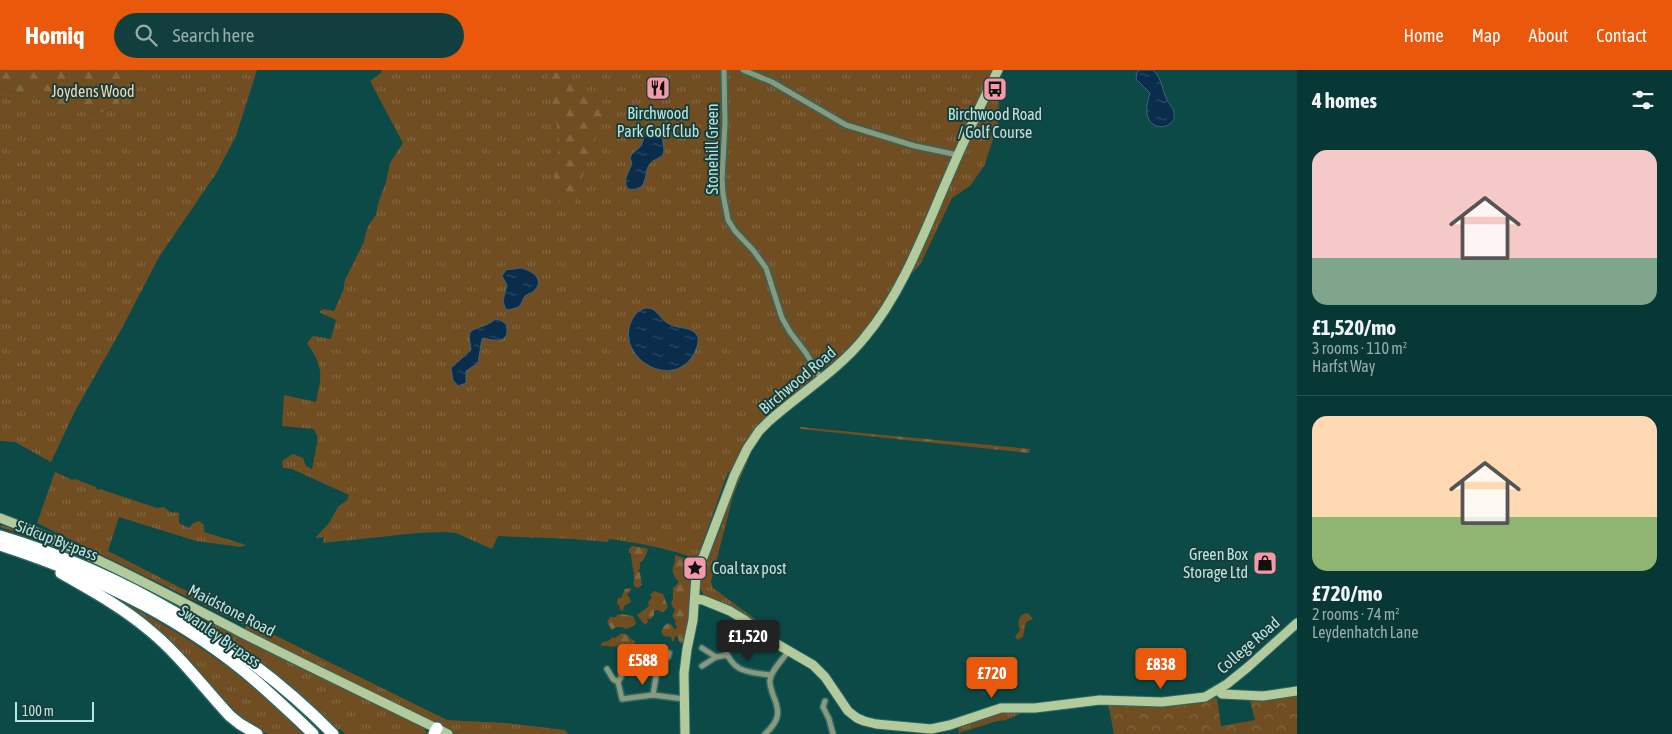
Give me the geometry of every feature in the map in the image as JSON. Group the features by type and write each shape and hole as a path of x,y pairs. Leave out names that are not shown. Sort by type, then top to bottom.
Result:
{"highway":[{"name":"Sidcup By-pass","path":"0,536 44,550 99,578"},
{"name":"Sidcup By-pass","path":"0,546 99,578"},
{"path":"0,546 60,573 93,591 148,629 174,653 230,716 257,734"},
{"name":"Swanley By-pass","path":"99,578 154,600 232,648 294,696 332,733"},
{"name":"Swanley By-pass","path":"99,578 156,611 219,652 256,681 313,734"}],"street":[{"name":"Stonehill Green","path":"724,70 725,123 722,179 728,220 735,232 753,250 766,268 782,318 822,380"},
{"path":"743,70 772,82 846,125 915,146 958,155"},
{"name":"Birchwood Road","path":"685,734 685,660 695,599 696,576 734,476 747,449 759,431 822,380 854,350 885,310 998,70"},
{"name":"Maidstone Road","path":"0,518 47,536 98,559 435,731 448,734"},
{"path":"695,599 703,600 730,611 777,644 813,665 825,677 848,711 864,721 931,729 951,729 1001,708 1035,708 1100,700 1162,702 1206,697 1218,690 1222,694 1263,696 1297,692"},
{"name":"College Road","path":"1218,690 1260,658 1297,623"},
{"path":"724,647 726,655 740,671 771,675"},
{"path":"702,648 716,657"},
{"path":"765,734 776,722 778,713 777,703 770,685 771,675 789,650"},
{"path":"652,695 658,664 668,657 669,653"},
{"path":"651,654 658,664"},
{"path":"702,666 716,657 726,655"},
{"path":"622,665 621,677 618,682 622,699 652,695 684,699"},
{"path":"607,669 613,679 618,682"},
{"path":"816,706 824,704 833,734"}],"green space":[{"name":"Joydens Wood","path":"0,70 141,70 116,108 94,114 0,89"},
{"path":"141,70 257,70 236,136 217,172 159,257 121,330 75,411 51,462 15,442 0,441 0,89 94,114 116,108"},
{"path":"382,70 996,70 896,290 854,350 819,372 814,367 814,376 816,378 779,409 731,474 728,472 697,559 653,546 609,539 608,542 498,536 492,549 456,533 445,532 417,533 323,543 324,537 315,538 329,523 338,507 347,500 349,495 292,469 283,468 282,461 293,454 303,458 306,466 312,469 318,438 314,429 282,426 284,395 316,402 320,384 320,371 319,365 307,343 313,336 331,339 336,320 319,312 323,309 334,311 343,291 345,280 363,244 368,226 376,215 390,163 403,143 370,81 381,73"},
{"path":"561,72 607,106 573,208 559,203 554,176 560,142 550,91 549,74"},
{"path":"996,87 999,95 998,125 984,166 970,186 952,198 921,263 908,278 961,158"},
{"path":"800,427 1030,449 1029,453 801,429"},
{"path":"748,456 733,496 711,582 713,588 766,627 763,628 744,614 706,597 699,587 700,579 722,524 732,491"},
{"path":"55,472 72,480 75,479 96,487 97,490 100,489 157,508 164,507 170,512 179,513 179,523 189,528 193,523 199,521 204,525 204,532 246,545 241,547 196,541 119,517 108,551 447,720 505,723 565,730 568,734 455,734 245,630 246,626 37,523"},
{"path":"0,525 24,531 96,562 424,727 427,734 345,734 340,729 337,730 300,695 249,653 199,622 87,563 87,561 0,527"},
{"path":"632,546 648,550 638,570 642,585 638,588 634,586 631,553 629,553 629,549"},
{"path":"675,555 696,562 692,583 693,600 686,636 682,644 679,642 678,637 675,636 674,641 672,641 671,637 664,636 661,632 668,623 675,630 677,627 676,621 672,616 675,610 671,604 673,588 679,582 673,574"},
{"path":"93,587 154,619 213,656 257,690 303,734 268,734 237,717 200,677"},
{"path":"631,588 627,595 631,602 624,606 623,611 620,610 617,604 618,598 621,598 625,589"},
{"path":"654,591 663,594 668,607 664,612 654,611 654,615 651,619 647,619 648,622 645,625 637,615 649,606 648,602 652,598 650,595"},
{"path":"1028,613 1033,619 1026,622 1023,637 1018,640 1015,637 1020,630 1019,619 1022,615"},
{"path":"621,614 633,616 636,623 634,626 626,629 616,627 612,630 607,622 610,617 616,617"},
{"path":"622,633 635,641 634,646 629,649 621,644 613,647 600,646 603,642 613,637 615,638"},
{"path":"1297,693 1297,734 1114,734 1108,703 1217,698 1221,726 1255,720 1249,697"},
{"path":"1026,709 1009,719 959,733 958,730 962,725 978,717"}],"water":[{"path":"1139,70 1153,70 1158,77 1167,100 1173,108 1174,119 1171,123 1159,127 1149,119 1147,109 1150,93 1136,79"},
{"path":"659,133 661,136 663,153 649,165 642,185 639,188 628,189 626,179 632,163 630,158 641,146 645,135"},
{"path":"521,268 535,275 538,286 534,291 525,296 519,307 508,310 505,308 503,301 507,285 502,276 506,270"},
{"path":"646,308 656,312 669,324 689,329 698,337 694,353 688,362 677,369 654,368 635,354 630,344 628,332 634,316"},
{"path":"495,319 506,324 507,334 498,340 482,339 478,363 466,371 466,383 458,386 453,380 451,368 471,350 469,339 471,331"}],"place":[{"name":"Birchwood Park Golf Club","path":"658,88"},
{"name":"Birchwood Road / Golf Course","path":"995,89"},
{"name":"Green Box Storage Ltd","path":"1265,563"},
{"name":"Coal tax post","path":"695,568"}]}
